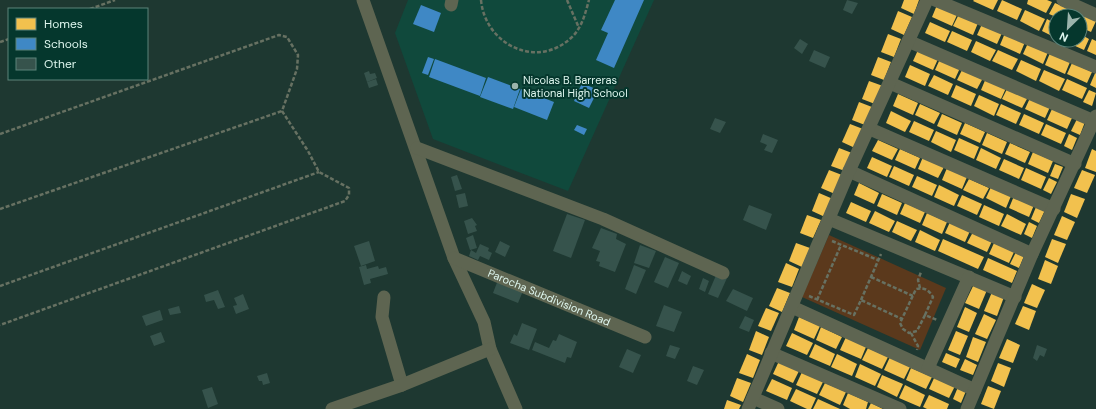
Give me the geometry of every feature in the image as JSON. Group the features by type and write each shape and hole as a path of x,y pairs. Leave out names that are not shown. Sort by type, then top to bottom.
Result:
{"street":[{"path":"363,0 417,148 454,258 484,322 490,349 516,409"},
{"path":"778,409 750,403 849,171 870,129 927,0"},
{"path":"935,0 1096,67"},
{"path":"1063,0 1096,15"},
{"path":"908,41 1095,118 1032,254 967,409"},
{"path":"890,83 1075,164"},
{"path":"870,129 1054,209"},
{"path":"417,148 603,219 723,273"},
{"path":"849,171 1032,254"},
{"path":"829,219 1015,297"},
{"name":"Parocha Subdivision Road","path":"454,258 645,337"},
{"path":"928,368 969,277"},
{"path":"384,297 382,317 402,385"},
{"path":"792,307 975,390"},
{"path":"332,409 402,385 490,349"},
{"path":"771,353 900,409"}],"path":[{"path":"93,8 115,0"},
{"path":"481,0 485,18 493,33 506,44 522,51 540,52 556,48 571,38 579,28 589,0"},
{"path":"567,0 579,28"},
{"path":"0,134 279,36 287,37 298,55 297,69 282,111"},
{"path":"0,325 345,201 349,195 349,188 318,172 308,151 282,111"},
{"path":"0,209 282,111"},
{"path":"0,286 318,172"},
{"path":"822,236 878,260"},
{"path":"798,292 854,316 886,242"},
{"path":"817,300 841,245"},
{"path":"920,288 918,280 926,259"},
{"path":"870,277 913,296"},
{"path":"911,333 917,331 933,297 929,291 920,288 916,289 900,324 903,329 911,333 918,346 912,361"},
{"path":"861,300 902,318"},
{"path":"925,314 948,325"}],"shaded area":[{"name":"Nicolas B. Barreras National High School","path":"408,0 654,0 568,191 433,139 395,33"},
{"path":"829,235 946,288 920,350 802,297"}],"building: Homes":[{"path":"904,0 919,0 914,14 901,8"},
{"path":"998,0 993,10 973,1"},
{"path":"1002,0 1022,9 1017,20 997,11"},
{"path":"1028,0 1047,0 1052,2 1046,13 1027,4"},
{"path":"1055,3 1066,8 1052,8"},
{"path":"937,5 957,15 952,26 932,17"},
{"path":"1025,10 1045,19 1039,31 1020,21"},
{"path":"898,11 912,17 904,35 891,29"},
{"path":"959,14 978,23 973,35 953,26"},
{"path":"1088,17 1096,21 1091,32 1088,31"},
{"path":"1047,19 1048,34 1042,31"},
{"path":"930,22 950,31 945,42 925,33"},
{"path":"982,24 1002,33 997,44 977,35"},
{"path":"952,31 972,40 967,51 947,42"},
{"path":"1005,33 1025,42 1020,54 1000,45"},
{"path":"888,34 901,39 894,57 881,52"},
{"path":"1092,39 1096,41 1096,55 1087,51"},
{"path":"976,41 996,50 990,61 971,52"},
{"path":"1028,43 1048,52 1043,64 1023,54"},
{"path":"918,50 938,59 933,70 913,61"},
{"path":"998,50 1018,59 1012,70 992,61"},
{"path":"1050,53 1070,62 1065,74 1045,65"},
{"path":"878,57 891,62 884,80 871,75"},
{"path":"940,59 960,68 955,79 935,70"},
{"path":"1021,60 1041,69 1036,81 1016,71"},
{"path":"1072,63 1092,72 1087,83 1067,74"},
{"path":"910,65 930,74 925,86 905,77"},
{"path":"963,68 983,78 977,89 957,80"},
{"path":"1044,70 1065,79 1059,91 1039,81"},
{"path":"1096,71 1096,88 1090,85"},
{"path":"934,75 953,84 948,95 928,86"},
{"path":"986,78 1006,88 1001,99 981,90"},
{"path":"1067,79 1087,88 1082,99 1062,90"},
{"path":"869,81 883,86 875,104 862,99"},
{"path":"956,85 976,94 971,106 951,97"},
{"path":"1008,87 1028,97 1022,108 1002,99"},
{"path":"1089,90 1096,93 1092,106 1083,102"},
{"path":"898,94 918,103 913,115 893,106"},
{"path":"979,95 999,104 994,116 974,106"},
{"path":"1030,98 1050,107 1045,118 1025,109"},
{"path":"859,102 872,107 865,125 852,120"},
{"path":"920,104 940,113 934,124 915,115"},
{"path":"1001,104 1021,113 1016,124 996,115"},
{"path":"1052,109 1072,118 1067,129 1047,120"},
{"path":"891,111 911,121 905,132 886,123"},
{"path":"942,114 962,123 957,135 937,126"},
{"path":"1024,114 1044,123 1039,134 1019,125"},
{"path":"1077,119 1085,122 1080,135 1071,131"},
{"path":"914,121 934,130 929,141 909,132"},
{"path":"965,123 985,132 980,143 960,134"},
{"path":"850,124 863,129 855,148 842,142"},
{"path":"1046,124 1066,133 1061,144 1041,135"},
{"path":"936,131 956,140 951,152 931,142"},
{"path":"987,133 1007,142 1002,154 982,145"},
{"path":"1069,134 1077,138 1072,150 1064,146"},
{"path":"959,138 979,147 974,159 954,150"},
{"path":"878,140 898,149 892,160 872,151"},
{"path":"1010,143 1030,152 1025,163 1005,154"},
{"path":"839,148 852,153 845,171 831,166"},
{"path":"981,148 1001,158 996,169 976,160"},
{"path":"900,149 920,158 915,169 895,160"},
{"path":"1092,149 1096,151 1096,172 1085,168"},
{"path":"1033,152 1053,161 1048,173 1028,164"},
{"path":"872,157 892,166 887,177 867,168"},
{"path":"923,157 944,167 938,178 918,169"},
{"path":"1004,159 1024,168 1019,179 999,170"},
{"path":"1055,164 1063,167 1058,179 1050,176"},
{"path":"894,166 914,175 909,186 889,177"},
{"path":"947,168 967,177 962,189 942,180"},
{"path":"1026,168 1046,177 1041,189 1021,180"},
{"path":"829,170 842,175 835,194 821,188"},
{"path":"1082,170 1095,175 1087,193 1074,188"},
{"path":"917,176 937,185 932,196 912,187"},
{"path":"1049,178 1057,182 1051,194 1043,190"},
{"path":"969,179 989,188 983,199 963,190"},
{"path":"859,183 879,193 874,204 854,195"},
{"path":"939,185 959,195 954,206 934,197"},
{"path":"991,187 1011,196 1006,208 986,198"},
{"path":"819,193 833,199 825,217 812,211"},
{"path":"882,194 902,203 897,215 877,206"},
{"path":"1071,194 1085,199 1077,218 1064,212"},
{"path":"962,195 982,204 977,215 957,206"},
{"path":"1014,196 1034,205 1029,217 1009,208"},
{"path":"851,202 871,211 866,222 846,213"},
{"path":"905,203 925,212 920,223 900,214"},
{"path":"984,205 1004,214 999,226 979,217"},
{"path":"1036,207 1045,210 1039,223 1031,219"},
{"path":"875,211 895,221 889,232 869,223"},
{"path":"927,213 947,222 942,234 922,225"},
{"path":"1007,214 1026,224 1021,235 1001,226"},
{"path":"807,215 821,220 813,238 800,233"},
{"path":"1062,216 1075,222 1067,240 1054,235"},
{"path":"897,221 917,230 911,241 892,232"},
{"path":"950,222 970,231 965,242 945,233"},
{"path":"1029,222 1037,226 1032,238 1024,234"},
{"path":"920,230 940,240 935,251 915,242"},
{"path":"973,232 992,241 987,252 967,243"},
{"path":"943,239 984,257 978,269 938,251"},
{"path":"1052,239 1066,244 1058,263 1045,257"},
{"path":"796,243 810,248 802,267 789,261"},
{"path":"994,243 1014,252 1009,263 989,254"},
{"path":"1016,252 1024,256 1019,268 1010,264"},
{"path":"988,258 1017,271 1012,283 983,270"},
{"path":"1045,260 1058,266 1051,284 1038,279"},
{"path":"786,263 799,269 792,287 778,282"},
{"path":"974,284 987,290 979,309 965,303"},
{"path":"1032,284 1045,290 1037,308 1024,303"},
{"path":"777,288 790,293 782,312 769,306"},
{"path":"992,292 1004,297 997,316 984,311"},
{"path":"1023,306 1036,311 1029,330 1015,324"},
{"path":"965,307 977,313 969,332 957,327"},
{"path":"766,308 779,313 771,331 758,326"},
{"path":"984,314 996,320 987,339 975,334"},
{"path":"799,317 820,326 814,339 794,330"},
{"path":"821,327 842,337 836,349 816,340"},
{"path":"756,331 769,337 762,355 749,350"},
{"path":"956,331 968,336 960,355 948,350"},
{"path":"792,333 813,343 807,355 786,346"},
{"path":"846,337 866,347 861,359 840,350"},
{"path":"973,337 986,342 978,362 966,357"},
{"path":"1007,339 1020,345 1013,363 999,358"},
{"path":"815,344 835,354 830,366 809,357"},
{"path":"868,348 888,357 882,369 862,360"},
{"path":"946,353 960,359 956,368 942,362"},
{"path":"747,354 760,360 753,378 739,373"},
{"path":"837,354 857,364 852,376 831,367"},
{"path":"890,357 910,367 904,379 884,370"},
{"path":"965,359 977,365 973,375 960,370"},
{"path":"779,361 799,371 793,383 773,374"},
{"path":"998,363 1011,368 1004,387 991,381"},
{"path":"860,364 881,374 875,386 855,377"},
{"path":"911,368 932,377 926,389 906,380"},
{"path":"802,372 823,382 817,394 796,385"},
{"path":"882,375 903,384 897,397 877,387"},
{"path":"935,376 955,386 949,398 929,389"},
{"path":"737,378 751,383 743,402 730,396"},
{"path":"772,379 792,388 787,400 766,391"},
{"path":"825,383 846,392 840,405 819,395"},
{"path":"905,385 925,395 920,407 899,398"},
{"path":"988,386 1001,391 994,409 981,404"},
{"path":"958,387 966,391 961,403 953,399"},
{"path":"796,389 816,398 811,409 807,409 790,401"},
{"path":"848,393 868,402 866,409 850,409 843,405"},
{"path":"929,395 949,404 947,409 927,409 923,407"},
{"path":"818,399 840,409 813,409"},
{"path":"727,400 741,405 739,409 724,409"},
{"path":"871,403 883,409 868,409"}],"building: Schools":[{"path":"615,0 644,0 614,68 596,60 608,33 601,30"},
{"path":"421,5 441,13 434,32 413,24"},
{"path":"428,57 434,59 428,75 422,73"},
{"path":"435,59 486,78 480,96 429,77"},
{"path":"488,77 520,89 513,109 480,97"},
{"path":"582,83 598,90 589,108 574,101"},
{"path":"521,89 554,102 547,120 514,107"},
{"path":"577,125 587,129 584,135 574,130"}],"building: Other":[{"path":"847,0 858,3 852,14 843,10"},
{"path":"800,39 808,44 802,54 794,48"},
{"path":"814,50 830,57 825,68 809,61"},
{"path":"369,71 370,74 375,73 377,78 367,82 364,73"},
{"path":"376,79 378,85 369,88 367,82"},
{"path":"715,118 726,122 720,133 710,129"},
{"path":"763,134 778,140 772,153 764,150 767,145 760,142"},
{"path":"457,175 462,189 455,191 451,177"},
{"path":"465,193 468,206 459,208 456,195"},
{"path":"749,205 772,214 766,230 743,220"},
{"path":"567,214 585,220 571,258 553,251"},
{"path":"472,218 477,225 475,226 477,231 468,234 464,221"},
{"path":"601,228 617,234 616,239 626,244 615,272 599,266 600,262 596,261 600,251 592,248"},
{"path":"473,235 477,248 470,250 466,238"},
{"path":"369,241 375,261 361,266 354,246"},
{"path":"500,241 510,246 505,257 495,252"},
{"path":"480,244 489,248 488,251 492,253 489,260 480,256 478,260 469,256 471,250 476,253"},
{"path":"640,245 656,251 649,268 634,263"},
{"path":"665,257 679,263 668,288 654,282"},
{"path":"366,265 367,269 378,266 379,269 386,267 388,274 370,279 371,283 364,285 359,267"},
{"path":"634,265 646,270 636,294 625,289"},
{"path":"682,271 691,276 687,285 678,281"},
{"path":"717,273 727,278 718,298 708,294"},
{"path":"703,278 709,281 705,292 699,289"},
{"path":"498,280 523,291 518,303 493,293"},
{"path":"733,289 753,298 747,311 726,301"},
{"path":"218,290 225,307 218,309 214,300 206,302 204,295"},
{"path":"243,294 249,309 236,314 233,306 237,305 234,298"},
{"path":"664,305 682,312 674,332 656,326"},
{"path":"179,306 181,313 170,315 168,309"},
{"path":"160,310 163,320 146,326 142,316"},
{"path":"745,316 754,320 749,332 739,328"},
{"path":"522,323 537,329 529,350 510,343 514,334 517,336"},
{"path":"161,332 165,342 154,346 150,336"},
{"path":"559,334 577,342 571,358 567,357 565,363 532,350 535,342 549,348 553,340 556,341"},
{"path":"670,345 680,348 675,359 666,356"},
{"path":"1037,345 1047,349 1044,357 1040,355 1037,361 1033,358"},
{"path":"627,349 641,355 633,373 619,367"},
{"path":"693,366 704,370 697,385 687,381"},
{"path":"267,373 270,383 263,385 262,381 259,381 257,376"},
{"path":"212,387 218,404 208,408 202,390"}],"place":[{"name":"Nicolas B. Barreras National High School","path":"515,86"}]}
